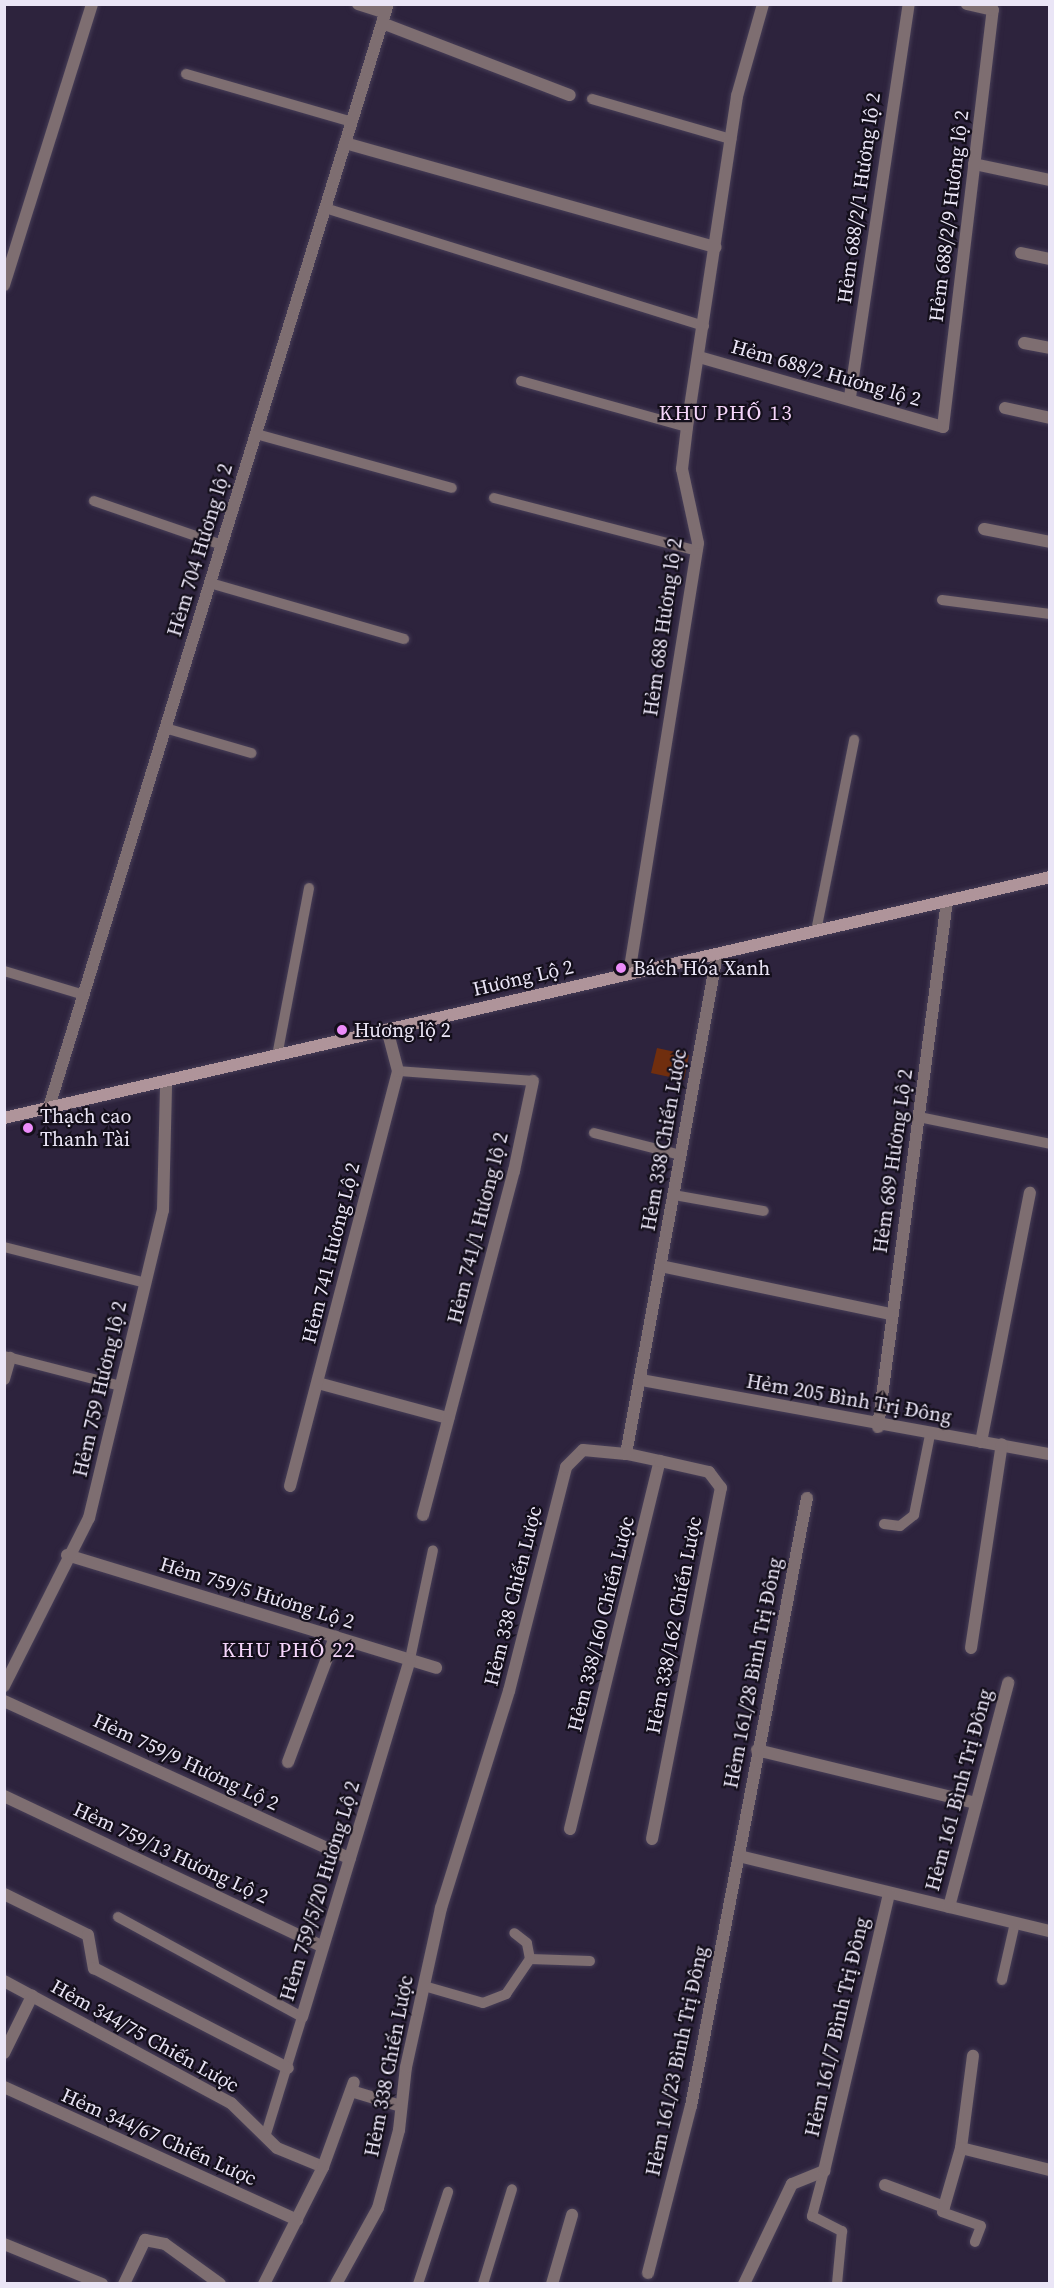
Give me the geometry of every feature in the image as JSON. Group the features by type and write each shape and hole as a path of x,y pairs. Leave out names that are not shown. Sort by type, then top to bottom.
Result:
{"main road":[{"name":"Hương Lộ 2","path":"4,1118 165,1083 387,1029 1050,877"}],"street":[{"path":"4,285 92,4"},
{"path":"358,4 570,95"},
{"name":"Hẻm 688 Hương lộ 2","path":"629,974 697,551 682,469 687,427 737,96 763,4"},
{"name":"Hẻm 688/2/1 Hương lộ 2","path":"850,397 909,4"},
{"name":"Hẻm 688/2/9 Hương lộ 2","path":"943,427 993,10 967,4"},
{"name":"Hẻm 704 Hương lộ 2","path":"49,1107 385,14"},
{"path":"345,143 716,247"},
{"path":"975,164 1050,180"},
{"path":"1021,253 1050,259"},
{"path":"1024,343 1050,348"},
{"name":"Hẻm 688/2 Hương lộ 2","path":"699,357 850,397 943,427"},
{"path":"1005,408 1050,418"},
{"path":"984,530 1050,542"},
{"name":"Hẻm 689 Hương Lộ 2","path":"878,1427 891,1314 920,1117 946,901"},
{"name":"Hẻm 338 Chiến Lược","path":"336,2283 378,2208 441,1908 509,1691 566,1467 583,1450 626,1454 717,955"},
{"name":"Hẻm 741 Hương Lộ 2","path":"290,1486 398,1071 387,1029"},
{"name":"Hẻm 741/1 Hương lộ 2","path":"423,1515 533,1081"},
{"name":"Hẻm 759 Hương lộ 2","path":"4,1686 67,1555 89,1518 163,1210 165,1083"},
{"path":"981,1442 1030,1192"},
{"path":"661,1266 891,1314"},
{"path":"4,1379 7,1357"},
{"name":"Hẻm 205 Bình Trị Đông","path":"641,1380 878,1427 1002,1444 1050,1454"},
{"path":"318,1383 448,1418"},
{"path":"971,1648 1002,1444"},
{"path":"626,1454 660,1461"},
{"name":"Hẻm 338/160 Chiến Lược","path":"570,1829 660,1461"},
{"name":"Hẻm 338/162 Chiến Lược","path":"652,1839 721,1488 709,1472 660,1461"},
{"name":"Hẻm 161/28 Bình Trị Đông","path":"739,1856 757,1750 807,1498"},
{"name":"Hẻm 759/5 Hương Lộ 2","path":"67,1555 436,1668"},
{"path":"288,1762 335,1637"},
{"name":"Hẻm 759/5/20 Hương Lộ 2","path":"302,2017 321,1946 351,1859 410,1659"},
{"name":"Hẻm 161 Bình Trị Đông","path":"949,1907 1008,1683"},
{"name":"Hẻm 759/9 Hương Lộ 2","path":"4,1701 351,1859"},
{"path":"757,1750 976,1803"},
{"name":"Hẻm 759/13 Hương Lộ 2","path":"4,1796 321,1946"},
{"name":"Hẻm 161 Bình Trị Đông","path":"739,1856 1050,1931"},
{"name":"Hẻm 161/23 Bình Trị Đông","path":"648,2272 691,2106 739,1856"},
{"name":"Hẻm 161/7 Bình Trị Đông","path":"824,2170 889,1893"},
{"path":"4,1894 88,1935 94,1968 288,2068"},
{"name":"Hẻm 344/75 Chiến Lược","path":"4,1981 231,2103 266,2134 277,2148 323,2167"},
{"path":"4,2053 32,1996"},
{"path":"885,2185 944,2208 961,2148 973,2056"},
{"name":"Hẻm 344/67 Chiến Lược","path":"4,2087 297,2220"},
{"path":"264,2283 323,2167 352,2087 401,2106"},
{"path":"961,2148 1050,2170"},
{"path":"744,2283 792,2184 824,2170"},
{"path":"552,2283 572,2215"},
{"path":"124,2283 145,2240 165,2244 197,2278 220,2283"},
{"path":"4,2244 102,2283"}],"lane":[{"path":"186,74 352,122"},
{"path":"592,99 731,140"},
{"path":"325,208 704,326"},
{"path":"521,381 687,427"},
{"path":"256,434 452,488"},
{"path":"494,498 697,551"},
{"path":"93,501 222,545"},
{"path":"210,583 404,639"},
{"path":"942,600 1050,614"},
{"path":"165,728 251,753"},
{"path":"816,932 854,740"},
{"path":"277,1056 309,888"},
{"path":"4,971 84,995"},
{"name":"Hẻm 741/1 Hương lộ 2","path":"398,1071 533,1081"},
{"path":"920,1117 1050,1144"},
{"path":"594,1133 681,1155"},
{"path":"674,1195 764,1211"},
{"path":"4,1246 146,1283"},
{"path":"7,1357 121,1386"},
{"path":"884,1524 900,1526 914,1515 930,1435"},
{"path":"410,1659 434,1550"},
{"path":"118,1917 302,2017"},
{"path":"1002,1980 1015,1923"},
{"path":"424,1986 483,2003 506,1994 530,1959 527,1943 514,1933"},
{"path":"530,1959 590,1961"},
{"name":"Hẻm 759/5/20 Hương Lộ 2","path":"266,2134 302,2017"},
{"path":"824,2170 812,2216 842,2231 837,2283"},
{"path":"483,2283 512,2189"},
{"path":"418,2283 448,2192"},
{"path":"944,2208 942,2212 981,2226 975,2242"}],"building":[{"path":"657,1048 689,1055 684,1080 651,1073"}],"place":[{"name":"Bách Hóa Xanh","path":"621,968"},
{"name":"Hương lộ 2","path":"342,1030"},
{"name":"Thạch cao Thanh Tài","path":"28,1128"}],"district":[{"name":"KHU PHỐ 13","path":"726,413"},
{"name":"KHU PHỐ 22","path":"289,1650"}]}
